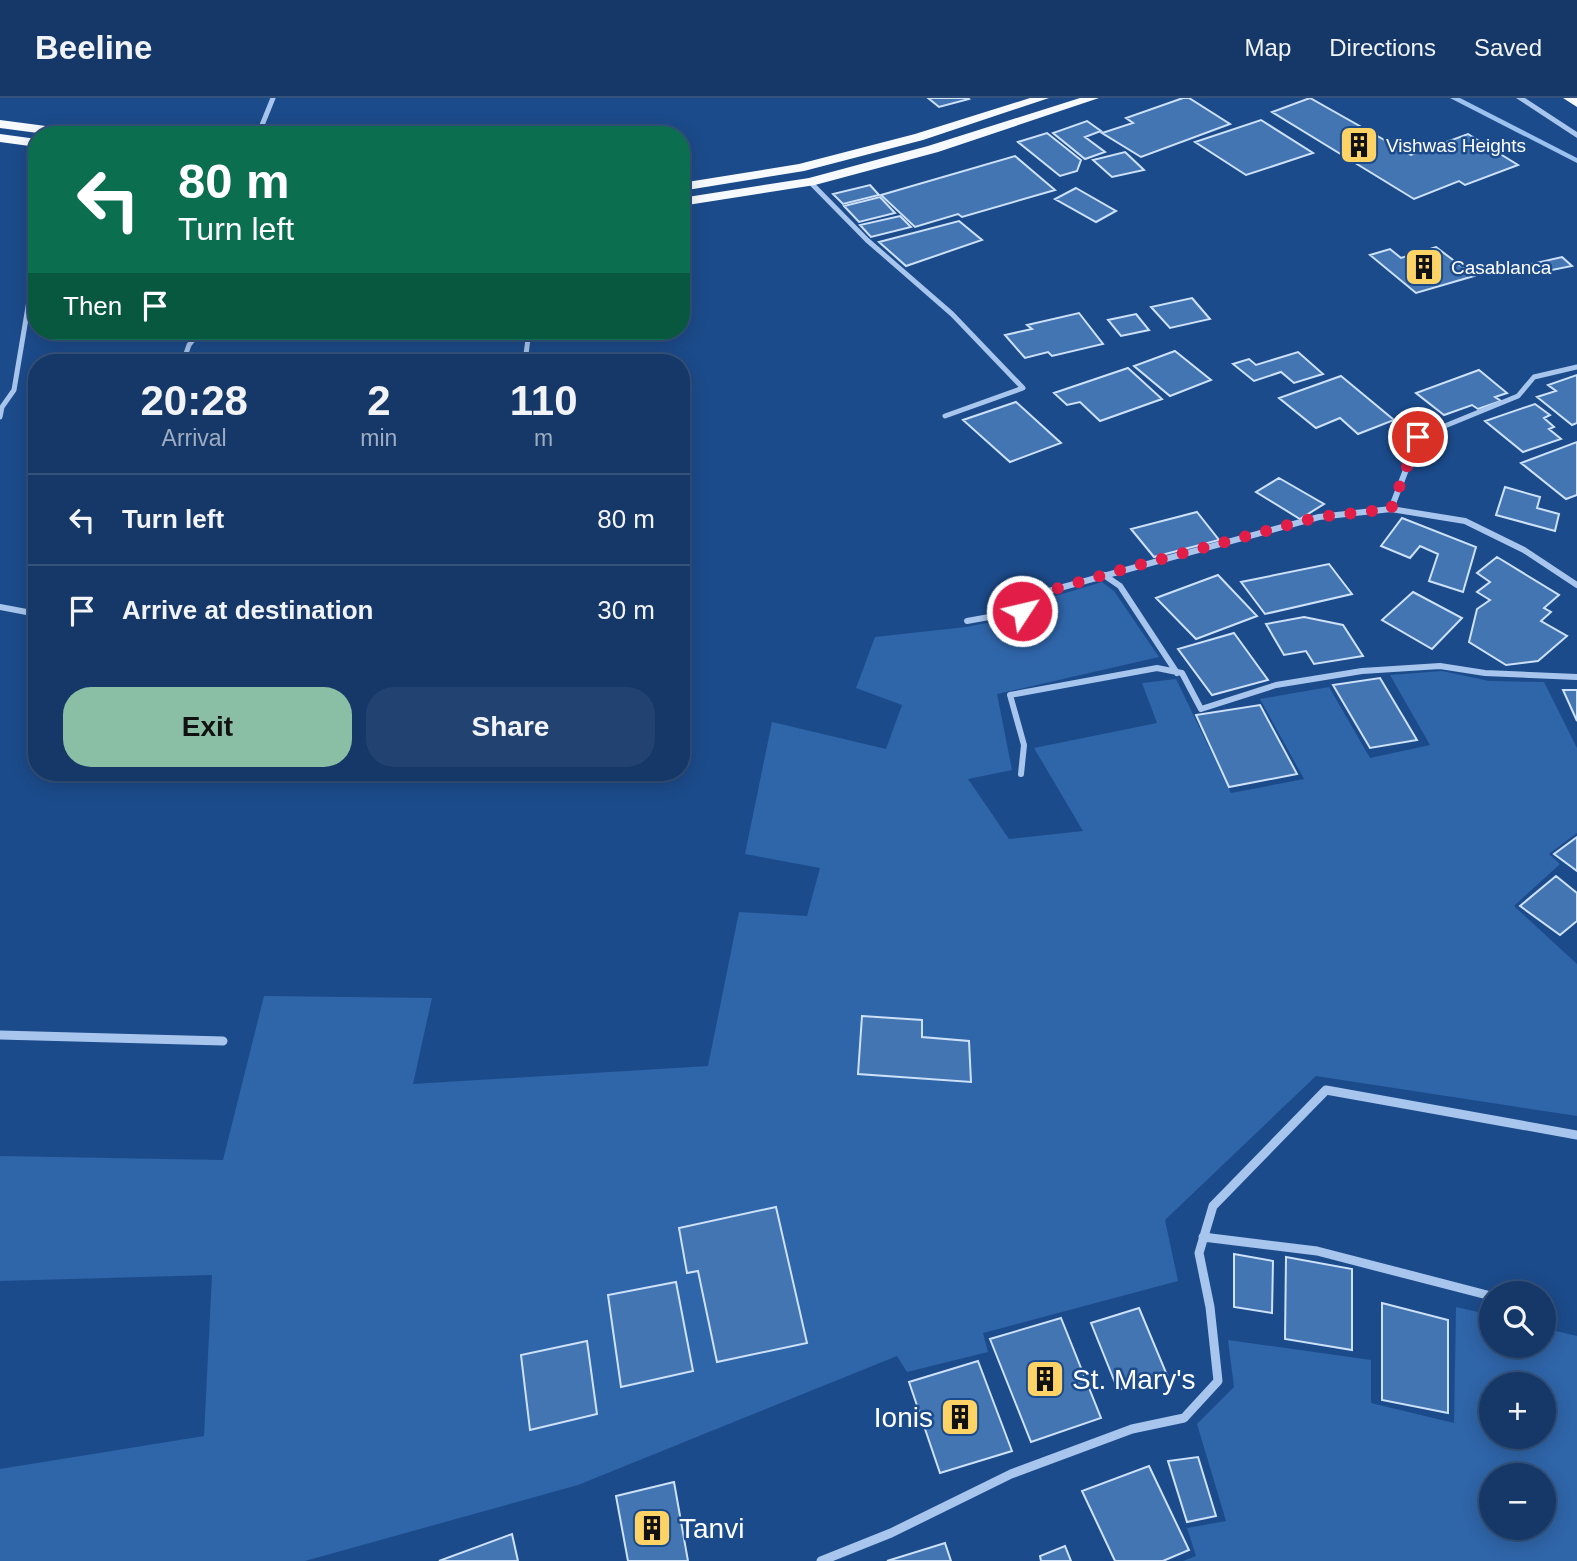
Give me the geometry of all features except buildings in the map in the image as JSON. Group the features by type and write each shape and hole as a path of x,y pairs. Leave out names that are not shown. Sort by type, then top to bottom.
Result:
{"highway":[{"path":"690,186 799,169 919,137 1043,98"},
{"path":"690,201 810,182 933,149 1093,98"},
{"path":"1569,98 1577,103"},
{"path":"0,124 28,128"},
{"path":"0,138 28,142"}],"street":[{"path":"262,126 273,98"},
{"path":"1520,98 1577,136"},
{"path":"810,182 866,240 952,314 1023,388 945,416"},
{"path":"0,417 1,407 14,390 28,307"},
{"path":"1391,509 1418,437 1518,396 1534,377 1577,367"},
{"path":"967,621 1022,611 1045,592 1318,517 1391,509 1465,521 1524,550 1577,585"},
{"path":"1104,575 1120,586 1177,673"},
{"path":"0,607 28,612"},
{"path":"1021,774 1024,745 1010,695 1157,668 1182,673 1200,709 1276,685 1362,671 1440,666 1485,673 1577,677"},
{"path":"0,1035 223,1041"},
{"path":"821,1561 891,1533 1011,1474 1132,1429 1184,1418 1218,1381 1210,1307 1199,1253 1213,1206 1326,1090 1577,1135"},
{"path":"1203,1237 1317,1251 1479,1293"}],"shaded area":[{"path":"1102,582 1114,591 1159,657 997,694 1012,770 968,779 1009,839 1083,831 1034,748 1157,723 1142,683 1176,679 1231,793 1304,779 1260,699 1329,687 1370,758 1430,745 1390,675 1442,671 1489,681 1544,682 1577,748 1577,833 1549,854 1560,864 1514,906 1577,964 1577,1116 1316,1076 1165,1220 1178,1281 983,1333 988,1352 907,1372 897,1356 578,1485 305,1561 0,1561 0,1469 204,1436 212,1275 0,1281 0,1156 223,1160 264,996 432,998 413,1084 708,1066 739,912 807,916 820,868 745,854 772,722 886,749 902,705 856,688 875,637 966,627 1029,615 1049,598"},
{"path":"1456,1307 1479,1312 1479,1358 1556,1358 1556,1331 1577,1336 1577,1561 1183,1561 1196,1556 1187,1528 1226,1521 1197,1424 1234,1387 1228,1340 1371,1360 1371,1403 1454,1423"}],"waterway":[{"path":"1454,98 1577,161"}],"place":[{"name":"Vishwas Heights","path":"1359,145"},
{"name":"Casablanca","path":"1424,267"},
{"name":"St. Mary's","path":"1045,1379"},
{"name":"Ionis","path":"960,1417"},
{"name":"Tanvi","path":"652,1528"}],"route":[{"path":"1022,611 1045,592 1117,571 1318,517 1391,509 1418,437"}]}
